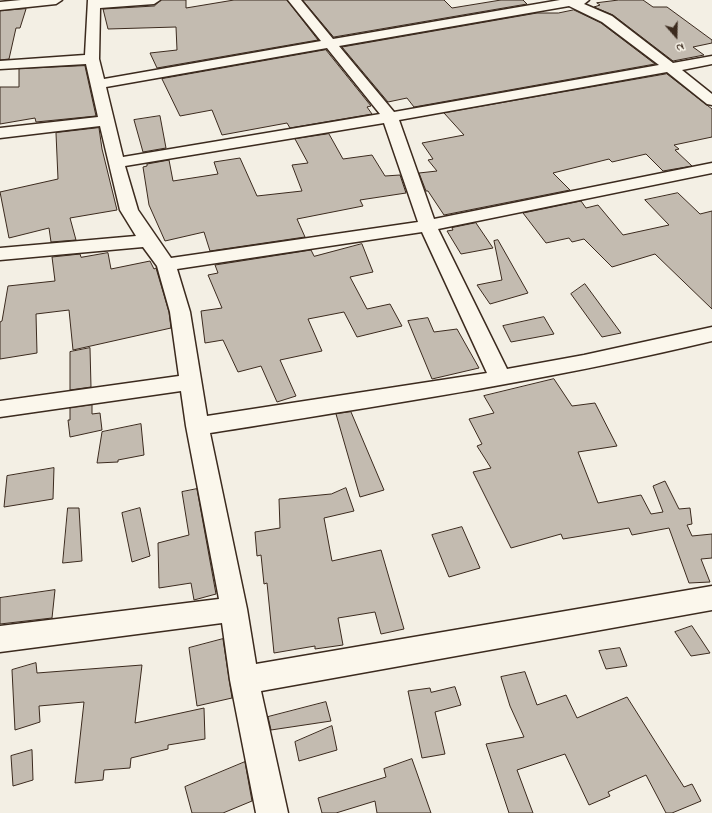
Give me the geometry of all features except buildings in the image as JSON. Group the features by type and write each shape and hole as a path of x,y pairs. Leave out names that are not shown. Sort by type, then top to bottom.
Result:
{"street":[{"path":"0,6 56,0"},
{"path":"154,0 94,2 92,59 116,163 129,210 148,241 166,265 180,312 196,426 234,609 244,680 272,813"},
{"path":"294,0 390,117 428,226 500,378"},
{"path":"97,84 330,45 567,1 583,0"},
{"path":"567,1 607,20 670,66 712,101"},
{"path":"0,65 92,59"},
{"path":"116,163 390,117 670,66 712,60"},
{"path":"0,133 106,121"},
{"path":"166,265 428,226 712,168"},
{"path":"0,254 148,241"},
{"path":"196,426 500,378 639,353 712,334"},
{"path":"0,409 189,382"},
{"path":"244,680 712,598"},
{"path":"0,639 234,609"}]}
